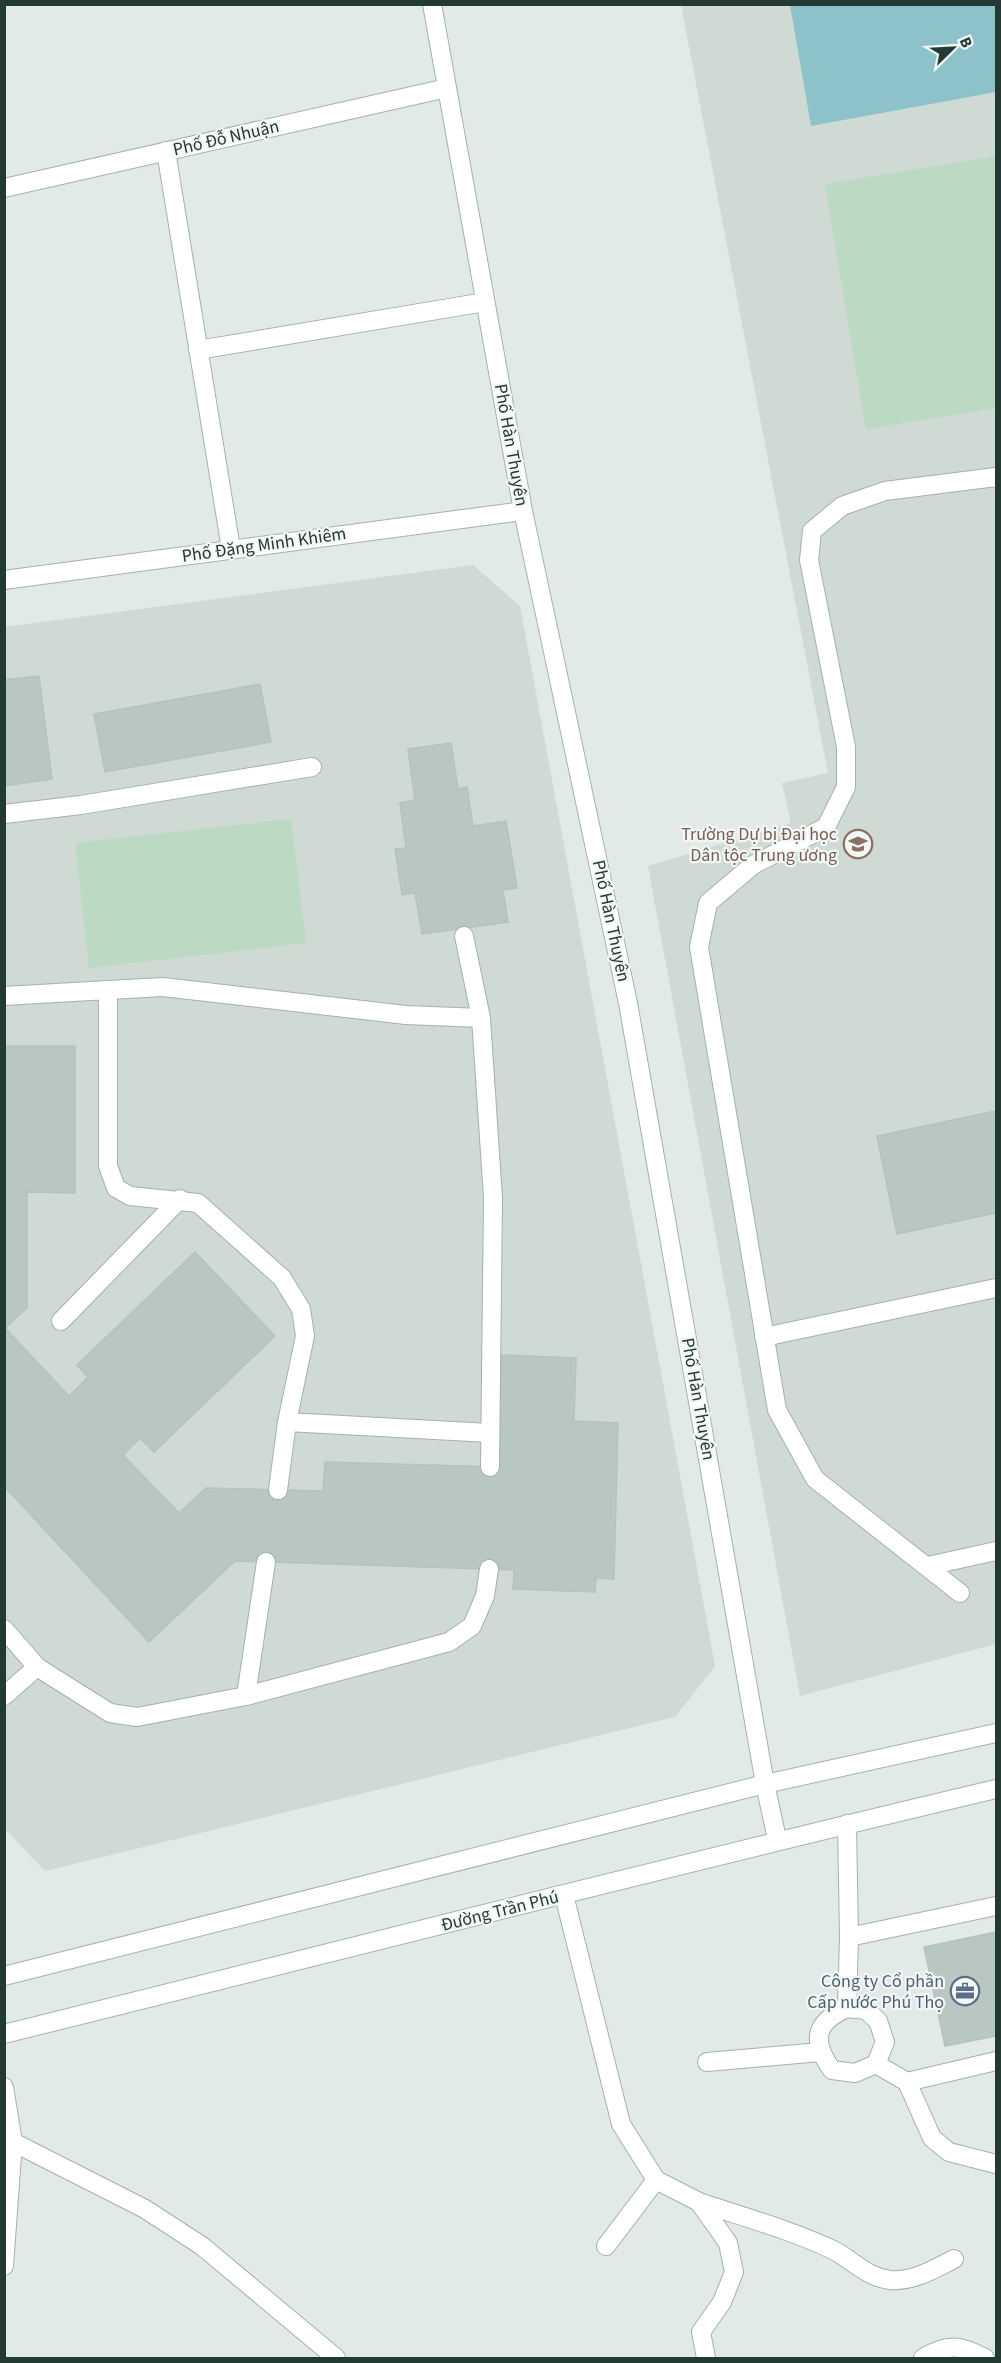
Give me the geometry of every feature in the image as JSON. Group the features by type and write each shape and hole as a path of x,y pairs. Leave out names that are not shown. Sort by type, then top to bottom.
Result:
{"street":[{"name":"Phố Hàn Thuyên","path":"432,4 523,511 628,1003 765,1784 777,1839"},
{"name":"Phố Đỗ Nhuận","path":"4,188 447,88"},
{"path":"166,151 231,549"},
{"path":"198,350 485,302"},
{"path":"960,1593 875,1529 815,1479 777,1410 699,947 708,903 753,865 826,827 846,787 846,747 809,561 812,531 842,506 885,491 996,477"},
{"name":"Phố Đặng Minh Khiêm","path":"4,580 523,511"},
{"path":"4,814 81,805 312,767"},
{"path":"464,936 481,1018 493,1198 490,1467"},
{"path":"4,996 163,987 406,1015 481,1018"},
{"path":"108,990 108,1166 116,1188 130,1196 180,1199 198,1203 214,1214 282,1278 301,1310 305,1336 287,1422 278,1490"},
{"path":"61,1321 180,1199"},
{"path":"764,1337 996,1288"},
{"path":"287,1422 490,1433"},
{"path":"927,1566 996,1551"},
{"path":"246,1696 266,1562"},
{"path":"4,1629 37,1667 110,1713 137,1717 246,1696 449,1642 472,1626 485,1596 489,1569"},
{"path":"4,1696 37,1667"},
{"path":"4,1976 765,1784 996,1732"},
{"name":"Đường Trần Phú","path":"4,2034 564,1895 777,1839 996,1789"},
{"path":"847,1824 849,1937 847,2008"},
{"path":"564,1895 621,2124 656,2180 699,2202 836,2251 863,2272 890,2280 918,2277 954,2259"},
{"path":"849,1937 996,1906"},
{"path":"847,2008 866,2010 878,2021 885,2042 876,2064 855,2073 832,2070 820,2052 820,2030 830,2016 847,2008"},
{"path":"707,2062 820,2052"},
{"path":"907,2082 996,2061"},
{"path":"876,2064 907,2082 932,2138 949,2152 996,2164"},
{"path":"4,2087 13,2142 4,2266"},
{"path":"13,2142 145,2209 202,2246 336,2358"},
{"path":"606,2246 656,2180"},
{"path":"699,2202 728,2243 734,2272 722,2302 701,2331 706,2358"},
{"path":"924,2358 950,2346 969,2350 985,2358"}],"shaded area":[{"name":"Trường Dự bị Đại học Dân tộc Trung ương","path":"681,5 996,5 996,1644 800,1696 648,866 791,823 782,783 828,773"},
{"path":"473,565 520,606 715,1666 675,1717 45,1871 5,1829 4,627"}],"green space":[{"path":"996,156 996,408 866,429 825,184"},
{"path":"291,819 306,943 89,968 75,843"}],"water":[{"path":"790,5 996,5 996,92 811,126"}],"building":[{"path":"39,676 52,779 4,786 4,680"},
{"path":"260,684 271,742 105,772 94,714"},
{"path":"451,743 458,789 467,787 473,826 506,821 517,888 503,890 508,922 422,934 415,893 402,895 395,849 406,848 400,803 415,800 408,749"},
{"path":"4,1046 75,1046 75,1193 27,1192 27,1308 5,1328 69,1396 88,1377 77,1365 195,1252 275,1336 154,1452 140,1438 123,1455 179,1513 206,1488 323,1491 325,1462 498,1467 501,1355 576,1358 574,1421 618,1423 614,1579 596,1578 595,1592 513,1589 514,1570 235,1561 149,1642 4,1486"},
{"path":"996,1111 996,1213 897,1234 877,1136"},
{"name":"Công ty Cổ phần Cấp nước Phú Thọ","path":"996,1932 996,2036 945,2046 924,1947"}],"place":[{"name":"Trường Dự bị Đại học Dân tộc Trung ương","path":"858,844"},
{"name":"Công ty Cổ phần Cấp nước Phú Thọ","path":"965,1991"}]}
